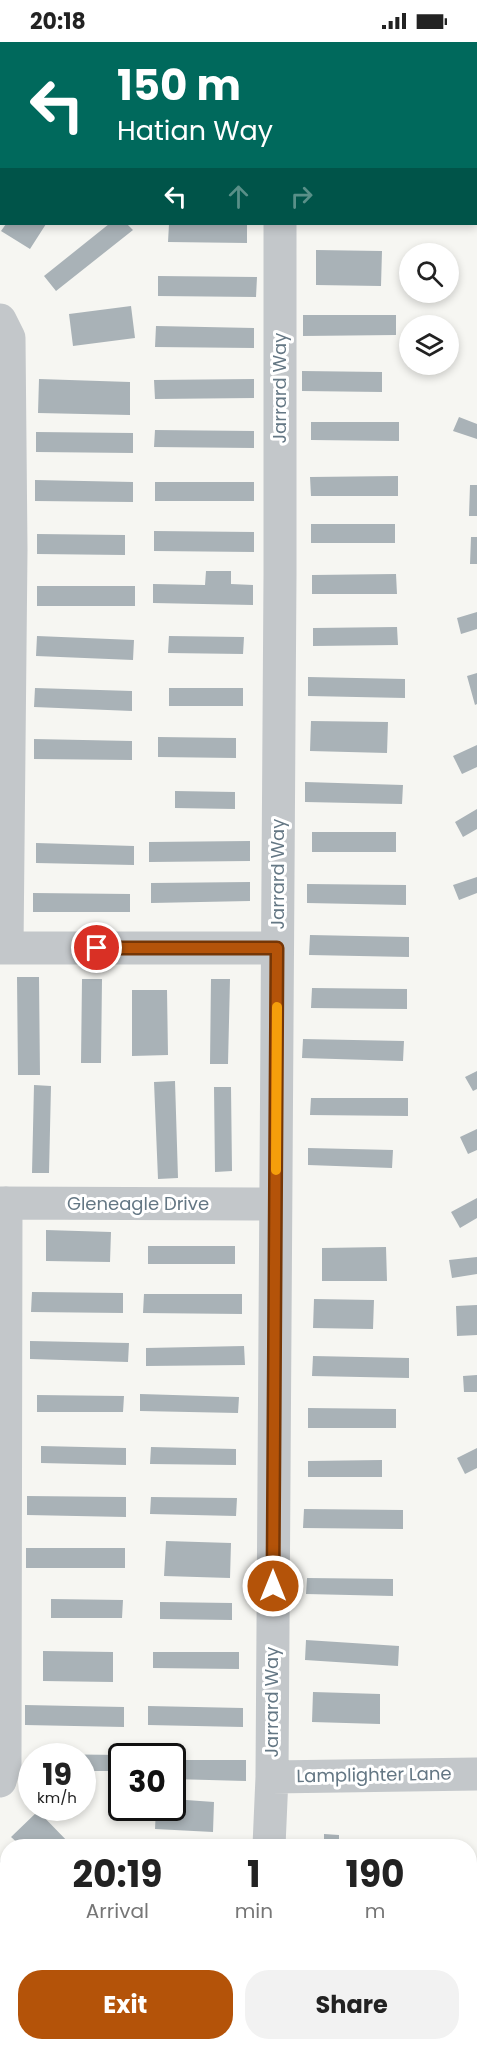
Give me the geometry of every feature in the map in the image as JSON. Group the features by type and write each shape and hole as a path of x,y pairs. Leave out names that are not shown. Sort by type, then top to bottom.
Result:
{"street":[{"name":"Jarrard Way","path":"269,1839 272,1777 280,225"},
{"path":"0,320 9,338 11,550 3,948 277,948"},
{"path":"0,1781 5,1765 3,1203"},
{"name":"Gleneagle Drive","path":"3,1203 275,1204"},
{"name":"Lamplighter Lane","path":"272,1777 477,1774"}],"building":[{"path":"5,225 45,225 30,249 1,231"},
{"path":"108,225 128,225 133,230 56,291 44,276"},
{"path":"169,225 247,225 247,243 168,242"},
{"path":"316,250 382,251 381,286 316,285"},
{"path":"158,276 257,277 256,297 158,296"},
{"path":"131,306 135,338 73,346 69,314"},
{"path":"303,315 396,315 396,335 303,336"},
{"path":"156,326 254,328 254,348 155,347"},
{"path":"302,371 382,372 382,392 302,391"},
{"path":"39,379 130,382 130,415 38,413"},
{"path":"254,379 254,398 155,399 154,380"},
{"path":"459,417 477,424 477,439 453,431"},
{"path":"311,422 399,422 399,441 311,440"},
{"path":"155,430 254,431 254,448 154,447"},
{"path":"36,432 133,433 133,453 36,452"},
{"path":"398,476 398,496 311,496 310,477"},
{"path":"35,480 133,482 133,502 35,501"},
{"path":"155,482 254,482 254,501 155,501"},
{"path":"470,485 477,485 477,516 469,516"},
{"path":"311,524 395,524 395,543 311,543"},
{"path":"154,531 254,532 254,552 154,551"},
{"path":"37,534 125,535 125,555 37,554"},
{"path":"471,537 477,537 477,564 470,564"},
{"path":"206,571 231,571 231,584 253,585 253,605 153,603 153,584 205,585"},
{"path":"396,574 397,594 312,594 312,575"},
{"path":"37,586 135,586 135,606 37,606"},
{"path":"477,612 477,629 461,634 457,618"},
{"path":"397,627 398,645 313,646 313,628"},
{"path":"37,636 134,640 133,660 36,656"},
{"path":"169,636 244,637 243,654 168,653"},
{"path":"477,673 477,704 475,705 467,676"},
{"path":"308,677 405,679 405,698 308,696"},
{"path":"35,688 132,691 132,711 34,707"},
{"path":"169,688 243,688 243,706 169,706"},
{"path":"311,721 388,722 387,753 310,751"},
{"path":"158,737 236,738 236,758 158,757"},
{"path":"34,739 132,741 132,760 34,759"},
{"path":"477,745 477,767 462,774 453,756"},
{"path":"305,782 403,785 402,804 305,802"},
{"path":"175,791 235,792 235,809 175,808"},
{"path":"477,809 477,829 463,837 455,822"},
{"path":"312,832 396,832 396,852 312,852"},
{"path":"250,841 250,861 149,862 149,842"},
{"path":"36,843 134,846 134,865 36,863"},
{"path":"477,877 477,893 459,900 453,885"},
{"path":"250,882 250,901 151,903 151,883"},
{"path":"307,884 406,885 406,905 307,903"},
{"path":"33,893 130,894 130,912 33,912"},
{"path":"310,935 409,937 409,957 309,955"},
{"path":"17,977 39,977 40,1075 18,1075"},
{"path":"82,979 102,979 101,1063 81,1063"},
{"path":"211,979 230,979 228,1064 210,1064"},
{"path":"312,988 407,989 407,1009 311,1008"},
{"path":"132,990 167,990 168,1055 132,1056"},
{"path":"303,1039 404,1041 403,1061 302,1058"},
{"path":"477,1071 477,1089 473,1091 465,1077"},
{"path":"175,1081 178,1178 158,1179 154,1082"},
{"path":"34,1085 51,1086 49,1173 32,1173"},
{"path":"214,1087 231,1087 232,1171 215,1172"},
{"path":"311,1098 408,1098 408,1116 310,1115"},
{"path":"477,1129 477,1150 468,1154 460,1137"},
{"path":"308,1148 393,1150 392,1168 308,1165"},
{"path":"477,1198 477,1218 460,1228 451,1212"},
{"path":"46,1230 111,1232 110,1262 46,1261"},
{"path":"148,1246 235,1246 235,1264 148,1264"},
{"path":"386,1247 387,1281 322,1281 322,1248"},
{"path":"477,1257 477,1274 452,1278 449,1260"},
{"path":"32,1292 123,1293 123,1313 31,1312"},
{"path":"144,1294 242,1294 242,1314 143,1313"},
{"path":"314,1299 374,1300 373,1329 313,1328"},
{"path":"477,1305 477,1335 457,1336 456,1306"},
{"path":"30,1341 129,1343 128,1362 30,1359"},
{"path":"244,1346 245,1365 146,1366 146,1348"},
{"path":"313,1356 409,1358 409,1378 312,1376"},
{"path":"477,1375 477,1392 464,1392 463,1376"},
{"path":"140,1394 239,1397 238,1413 140,1411"},
{"path":"37,1395 124,1396 123,1412 37,1412"},
{"path":"308,1408 396,1409 396,1428 308,1428"},
{"path":"41,1446 126,1448 126,1465 41,1463"},
{"path":"151,1447 236,1449 236,1465 150,1464"},
{"path":"477,1448 477,1468 465,1474 457,1458"},
{"path":"382,1460 382,1477 308,1477 308,1461"},
{"path":"27,1496 126,1497 126,1517 27,1515"},
{"path":"151,1497 237,1498 236,1516 150,1514"},
{"path":"304,1509 403,1510 403,1529 303,1528"},
{"path":"166,1541 231,1543 230,1578 164,1576"},
{"path":"26,1548 125,1548 125,1568 26,1568"},
{"path":"307,1578 393,1579 393,1596 306,1594"},
{"path":"51,1599 123,1600 122,1618 51,1618"},
{"path":"160,1602 232,1603 232,1620 160,1619"},
{"path":"306,1640 399,1646 398,1666 305,1660"},
{"path":"43,1651 113,1652 113,1682 43,1681"},
{"path":"153,1652 239,1652 239,1669 153,1668"},
{"path":"313,1692 380,1694 380,1724 312,1722"},
{"path":"25,1705 124,1707 124,1727 25,1725"},
{"path":"148,1706 243,1708 243,1727 148,1725"},
{"path":"96,1755 108,1755 108,1771 96,1771"},
{"path":"186,1760 246,1760 246,1781 186,1779"},
{"path":"186,1800 214,1802 213,1832 155,1829 155,1821 186,1821"},
{"path":"28,1821 48,1821 65,1839 13,1839 11,1837"},
{"path":"324,1834 339,1835 339,1839 324,1839"}],"slow traffic":[{"path":"276,1170 277,1007"}],"route":[{"path":"97,948 277,948 273,1586"}]}
